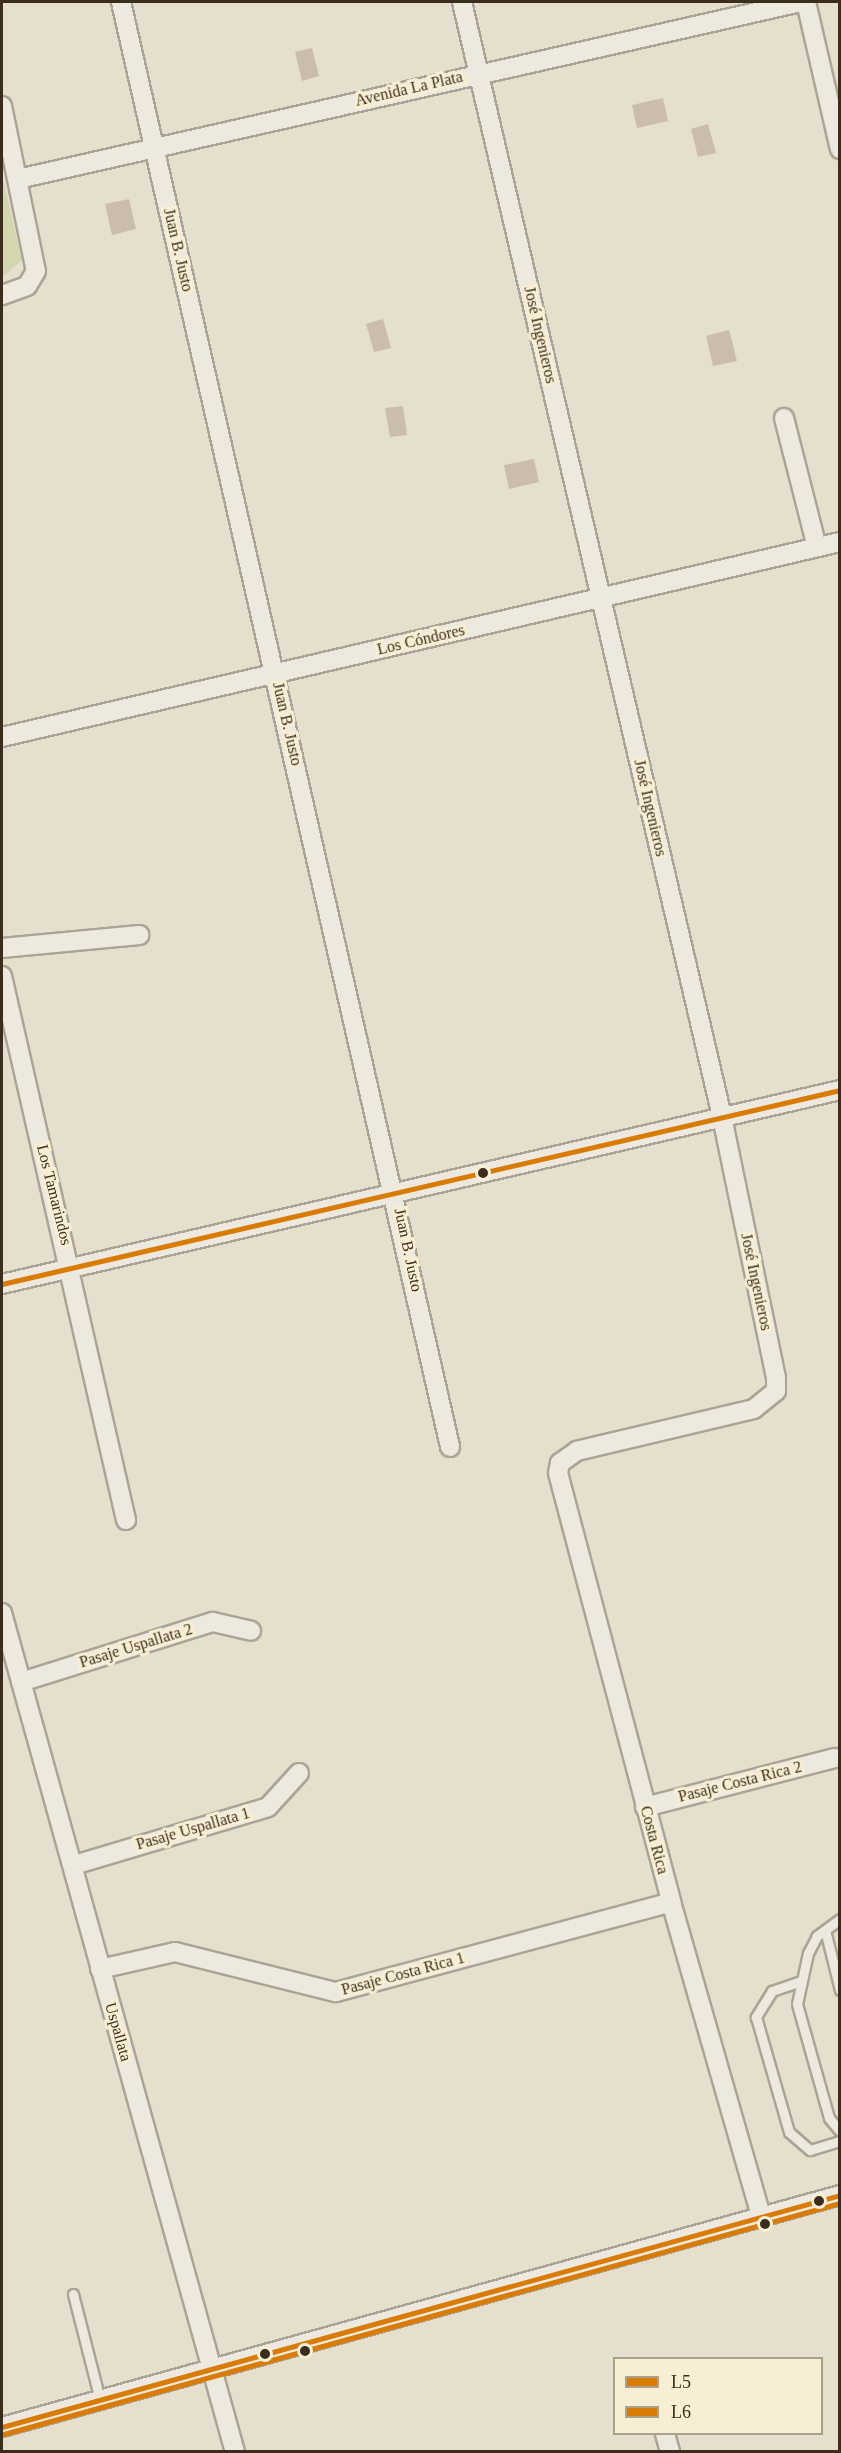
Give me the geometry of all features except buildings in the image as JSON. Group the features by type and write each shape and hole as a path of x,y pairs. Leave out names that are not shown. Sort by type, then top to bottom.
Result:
{"street":[{"name":"Juan B. Justo","path":"121,2 395,1190 450,1447"},
{"name":"José Ingenieros","path":"462,2 722,1117 776,1391 754,1409 577,1451 560,1463"},
{"name":"Avenida La Plata","path":"18,178 155,149 478,72 801,2"},
{"path":"806,2 840,149"},
{"path":"2,106 36,271 27,286 2,295"},
{"path":"784,418 817,547"},
{"name":"Los Cóndores","path":"2,737 840,543"},
{"path":"2,948 139,935"},
{"name":"Los Tamarindos","path":"2,976 4,995 71,1268 126,1520"},
{"path":"2,1284 395,1190 840,1089"},
{"name":"Costa Rica","path":"560,1463 558,1485 671,1902 761,2215"},
{"name":"Uspallata","path":"2,1613 74,1864 100,1969 235,2451"},
{"name":"Pasaje Uspallata 2","path":"21,1682 213,1622 251,1630"},
{"name":"Pasaje Costa Rica 2","path":"645,1807 836,1758"},
{"name":"Pasaje Uspallata 1","path":"74,1864 268,1807 299,1773"},
{"name":"Pasaje Costa Rica 1","path":"100,1969 175,1952 336,1992 671,1902"},
{"path":"2,2427 213,2370 761,2215 840,2195"},
{"path":"666,2435 670,2451"}],"lane":[{"path":"840,1919 825,1929 808,1953 797,2004 829,2118 840,2131"},
{"path":"825,1929 840,1989"},
{"path":"801,1981 772,1991 756,2017 789,2132 810,2151 840,2141"},
{"path":"73,2294 100,2400"}],"green space":[{"path":"2,175 22,260 2,277"}],"transit line":[{"name":"L5","path":"2,1284 840,1090"},
{"name":"L5","path":"2,2427 840,2195"},
{"name":"L6","path":"4,2434 840,2203"}]}
